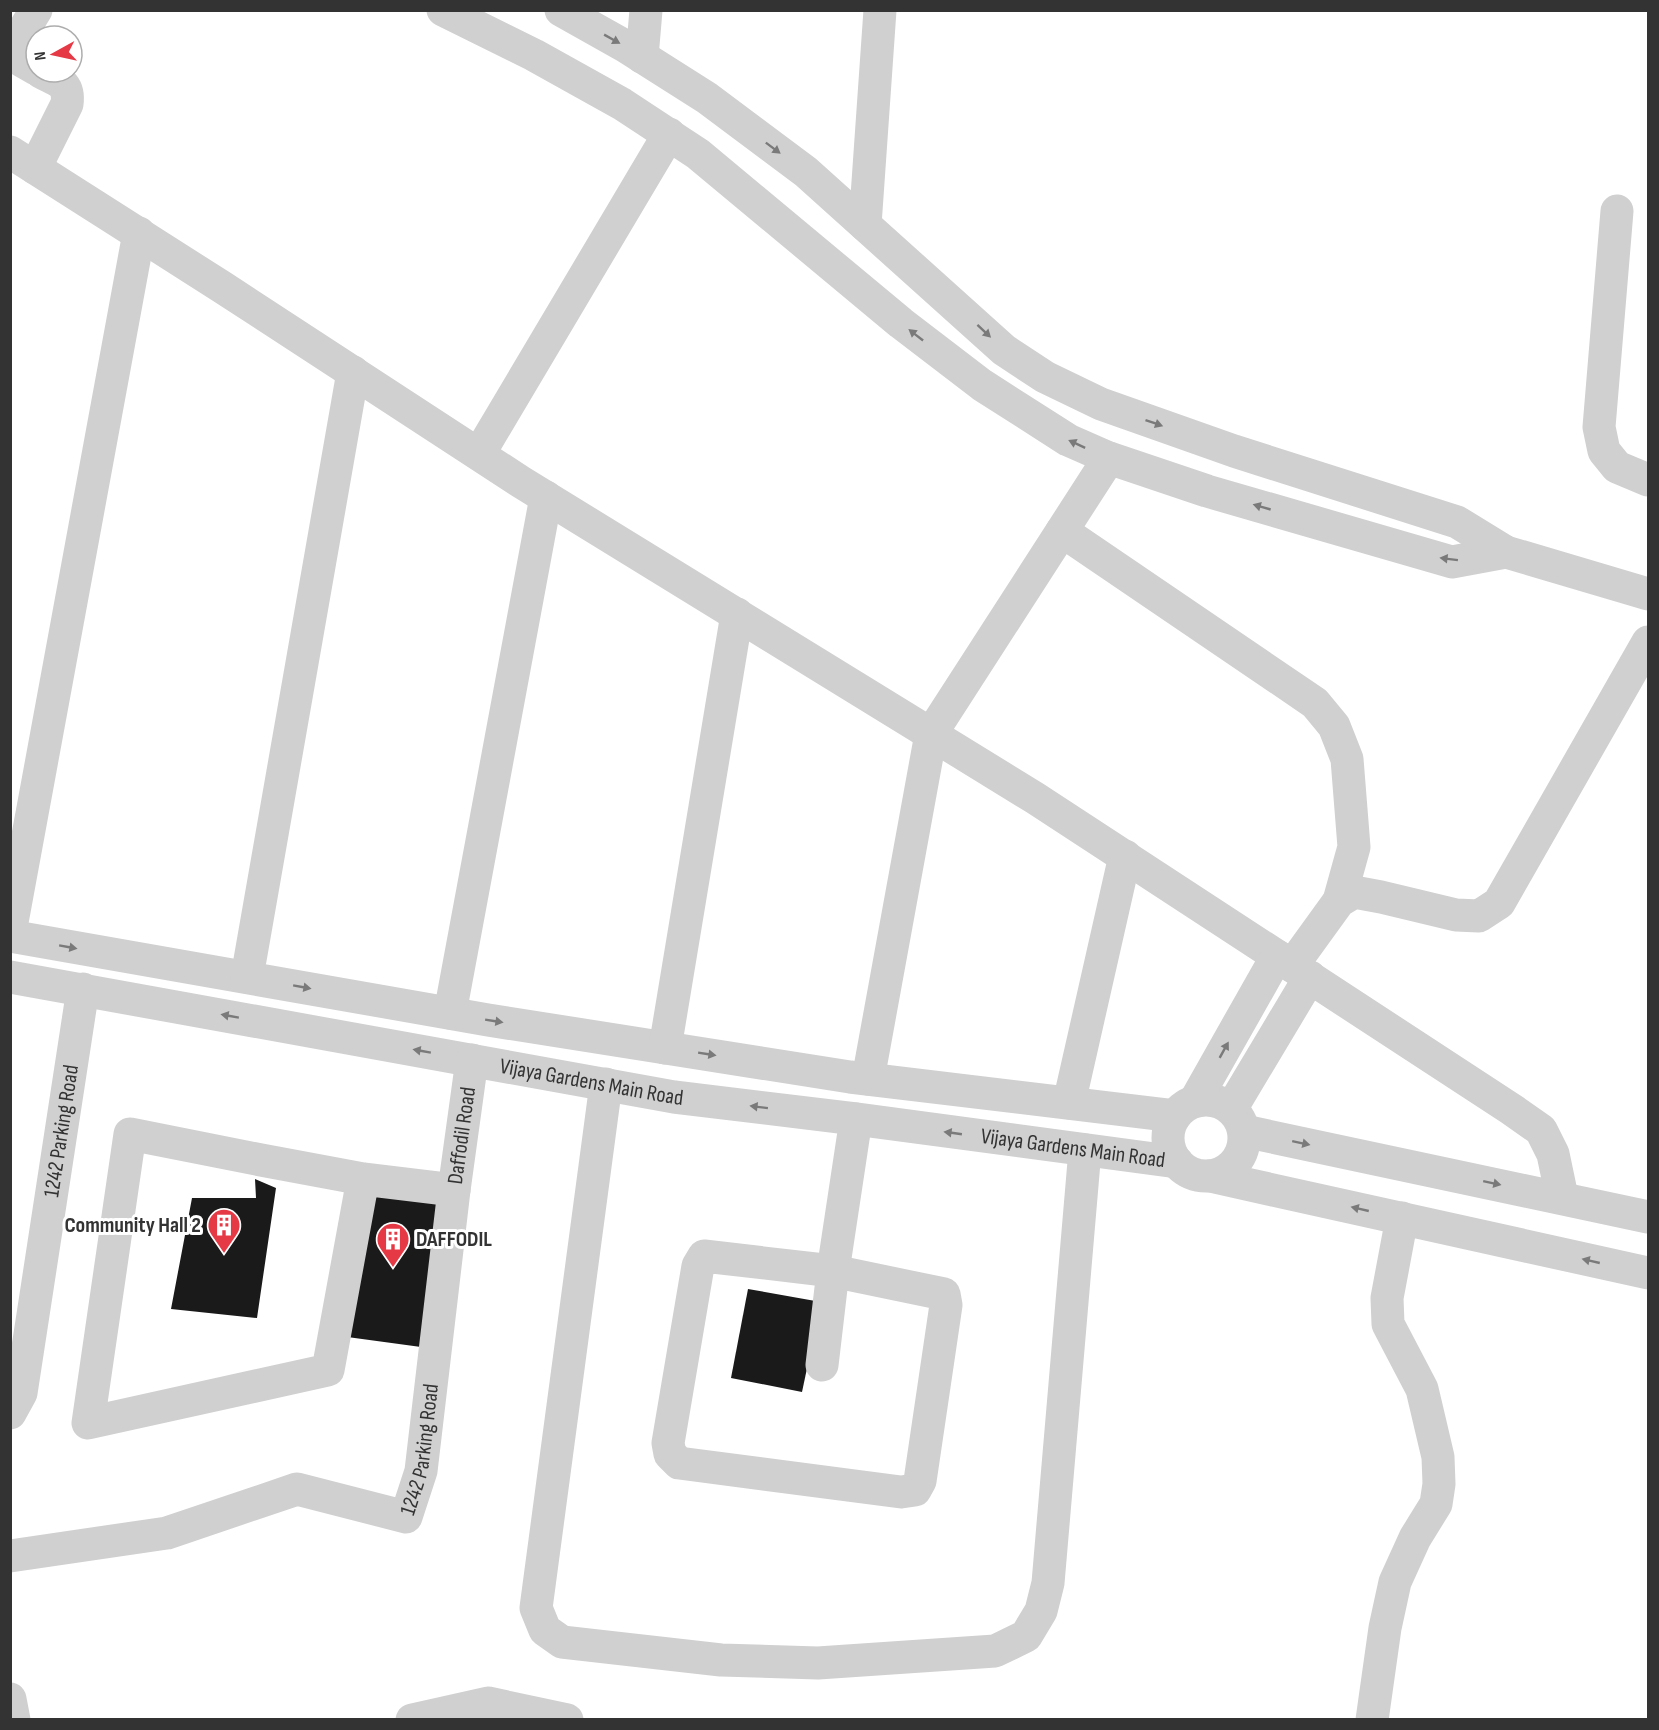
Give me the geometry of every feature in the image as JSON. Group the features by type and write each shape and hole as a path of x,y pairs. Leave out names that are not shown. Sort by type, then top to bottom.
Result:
{"street":[{"path":"27,24 36,10"},
{"path":"443,10 534,55 622,104 669,134 698,154 901,323 982,385 1068,440 1109,458 1207,491 1452,562 1506,552"},
{"path":"561,10 708,98 806,172 1004,350 1045,377 1112,408 1234,451 1457,522 1506,552 1648,594"},
{"path":"642,57 646,10"},
{"path":"865,225 880,10"},
{"path":"24,30 17,41 15,53 24,63"},
{"path":"63,84 69,93 67,104 23,160 546,497 1035,798 1541,1130 1553,1154 1562,1197"},
{"path":"479,454 669,134"},
{"path":"1617,212 1599,427 1604,452 1617,467 1648,480"},
{"path":"10,935 139,233"},
{"path":"248,977 354,372"},
{"path":"868,1079 931,734 1109,458"},
{"path":"450,1013 546,497"},
{"path":"1062,531 1315,703 1334,726 1347,759 1354,847 1339,901 1293,966 1170,1127 1168,1140 1177,1162 1186,1170 1198,1175 1648,1273"},
{"path":"665,1048 737,614"},
{"path":"1339,901 1354,892 1456,915 1479,916 1499,903 1648,642"},
{"path":"1069,1103 1125,856"},
{"name":"Vijaya Gardens Main Road","path":"10,935 450,1013 868,1079 1069,1103 1185,1109"},
{"path":"1237,1120 1293,966"},
{"name":"Vijaya Gardens Main Road","path":"10,977 674,1097 1177,1162"},
{"name":"1242 Parking Road","path":"10,1413 21,1393 83,990"},
{"name":"Daffodil Road","path":"363,1179 328,1370 88,1424 130,1134 363,1179 454,1190 472,1060"},
{"path":"606,1084 536,1608 544,1630 562,1642 596,1647 721,1660 818,1663 995,1651 1026,1636 1041,1611 1048,1583 1085,1150"},
{"path":"1185,1109 1208,1100 1220,1102 1237,1120 1244,1143 1240,1156 1233,1165 1210,1176"},
{"path":"822,1365 833,1271 856,1119"},
{"path":"1237,1120 1648,1217"},
{"name":"1242 Parking Road","path":"10,1556 167,1533 297,1489 406,1517 421,1471 454,1190"},
{"path":"1372,1719 1385,1629 1395,1582 1416,1538 1436,1504 1439,1484 1438,1457 1422,1389 1388,1324 1387,1298 1402,1218"},
{"path":"704,1257 833,1271 944,1294 946,1305 920,1481 915,1490 901,1492 679,1463 670,1454 668,1443 698,1266 704,1257"},
{"path":"10,1699 14,1719"},
{"path":"412,1719 464,1714 488,1703 567,1719"}],"building":[{"name":"Community Hall 2","path":"255,1179 276,1188 257,1318 171,1309 192,1198 256,1198"},
{"name":"DAFFODIL","path":"364,1192 447,1200 421,1347 340,1336"},
{"path":"748,1289 821,1302 802,1392 731,1378"}],"place":[{"name":"Community Hall 2","path":"224,1254"},
{"name":"DAFFODIL","path":"393,1268"}]}
